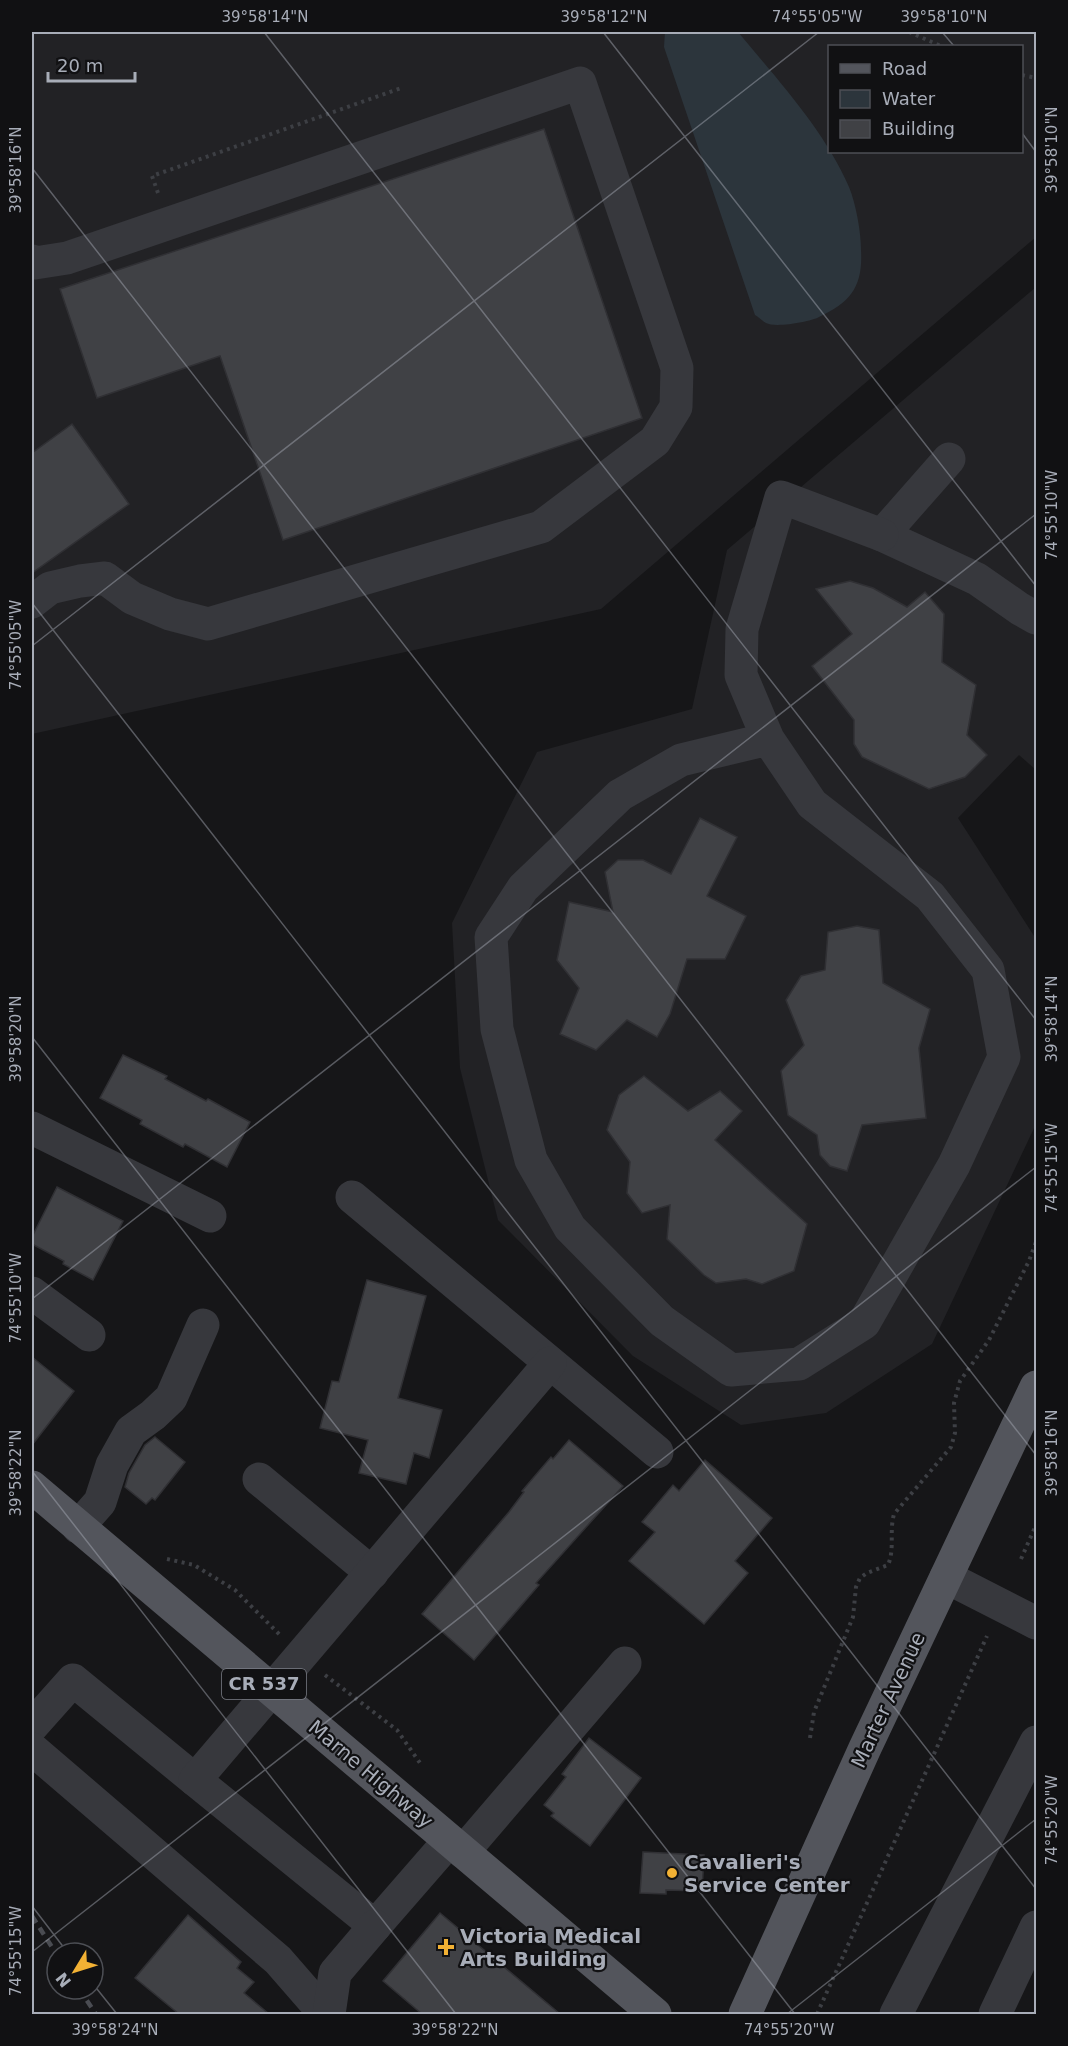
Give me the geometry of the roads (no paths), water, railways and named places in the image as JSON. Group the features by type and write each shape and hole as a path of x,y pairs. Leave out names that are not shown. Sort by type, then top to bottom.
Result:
{"main road":[{"name":"Marter Avenue","path":"745,2014 865,1749 1036,1387"},
{"name":"Marne Highway","path":"32,1487 655,2014"}],"lane":[{"path":"32,261 35,263 67,258 580,83 677,368 676,407 655,441 540,527 208,624 161,610 132,597 105,578 50,588 32,602"},
{"path":"882,535 950,459"},
{"path":"768,739 681,760 620,795 523,888 491,937 497,1029 531,1160 570,1228 662,1322 731,1370 799,1364 864,1323 954,1165 1004,1057 988,970 930,896 812,804 768,739 741,675 742,629 781,497 882,535 977,579 1028,614 1036,639"},
{"path":"32,1128 210,1216"},
{"path":"352,1197 657,1452"},
{"path":"32,1293 89,1335"},
{"path":"78,1527 100,1502 112,1465 131,1431 171,1398 203,1325"},
{"path":"195,1780 550,1363"},
{"path":"259,1479 372,1572"},
{"path":"946,1577 1036,1623"},
{"path":"327,2014 335,1973 375,1926 457,1847 625,1663"},
{"path":"32,1726 73,1680 375,1926"},
{"path":"896,2014 1036,1742"},
{"path":"32,1749 278,1960 327,2014"},
{"path":"995,2014 1036,1927"}],"water":[{"path":"665,32 738,32 814,126 828,148 828,153 831,153 839,166 852,194 858,218 861,250 860,273 853,291 840,305 808,321 784,325 766,323 755,315 664,47"}],"railway":[{"path":"32,1916 48,1941"},
{"path":"87,2001 96,2014"}],"place":[{"name":"Cavalieri's Service Center","path":"672,1873"},
{"name":"Victoria Medical Arts Building","path":"446,1947"}]}
